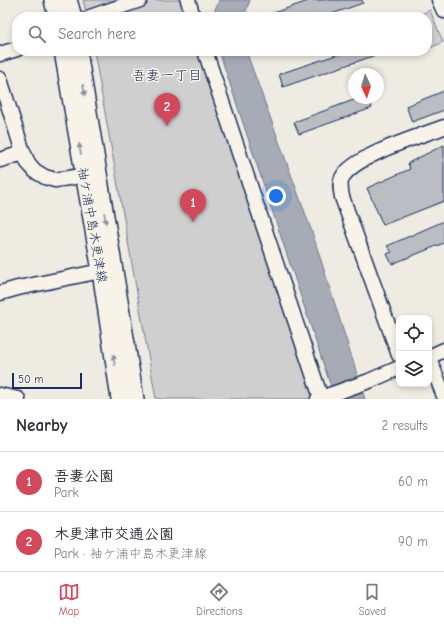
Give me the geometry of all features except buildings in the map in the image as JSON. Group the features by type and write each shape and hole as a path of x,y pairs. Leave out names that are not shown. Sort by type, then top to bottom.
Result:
{"main road":[{"path":"53,0 56,12"},
{"path":"68,0 72,12"},
{"name":"袖ケ浦中島木更津線","path":"65,56 91,175 134,399"},
{"name":"袖ケ浦中島木更津線","path":"79,56 101,271 120,399"}],"street":[{"path":"105,12 140,0"},
{"path":"188,0 192,12"},
{"path":"0,54 12,50"},
{"path":"207,56 322,398 396,369"},
{"path":"0,79 23,153 28,163 45,177 55,180 91,175"},
{"path":"398,351 342,197 341,181 345,173 350,168 372,154 444,127"},
{"path":"0,160 23,153"},
{"path":"0,293 101,271"},
{"path":"432,356 444,350"},
{"path":"432,365 444,396"},
{"path":"0,395 18,399"}],"shaded area":[{"path":"83,0 187,0 191,12 86,12"},
{"path":"219,0 250,0 246,12 214,12"},
{"path":"432,15 443,42 432,47"},
{"path":"95,56 206,56 318,399 156,399"},
{"path":"221,56 248,56 312,232 365,399 335,399"}],"place":[{"name":"木更津市交通公園","path":"167,126"},
{"name":"吾妻公園","path":"193,222"}],"district":[{"name":"吾妻一丁目","path":"167,75"}]}
